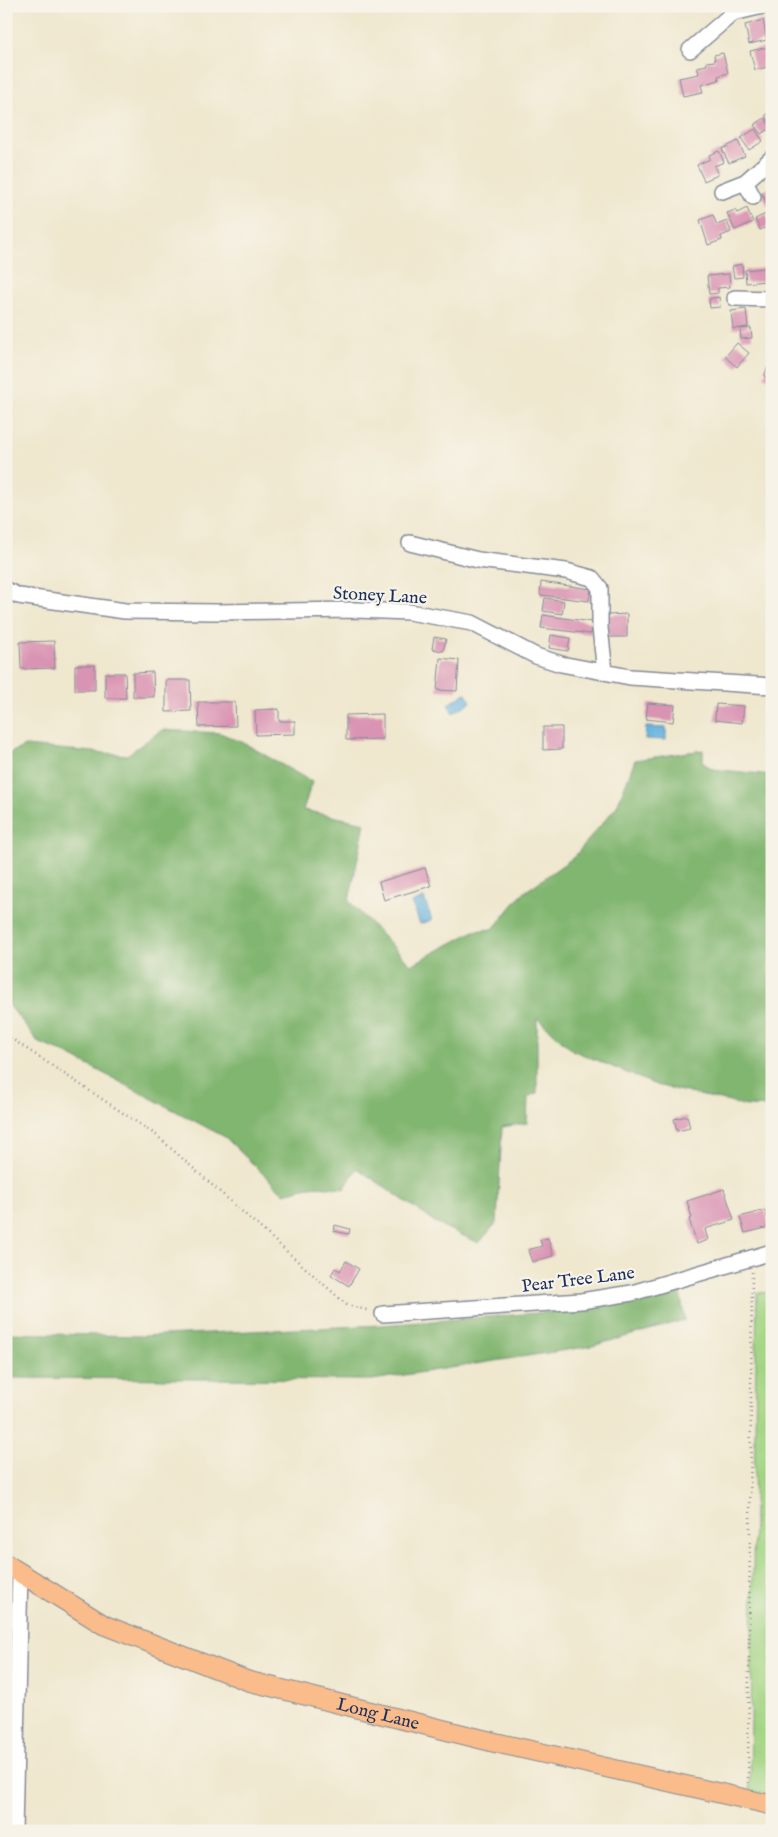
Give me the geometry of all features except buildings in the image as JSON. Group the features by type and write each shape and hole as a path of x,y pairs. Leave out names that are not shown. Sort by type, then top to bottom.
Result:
{"main road":[{"name":"Long Lane","path":"13,1568 104,1625 248,1681 494,1742 772,1805"}],"street":[{"path":"690,50 733,13 762,6"},
{"path":"722,191 746,182 772,158"},
{"path":"746,182 753,197"},
{"path":"735,298 771,303"},
{"path":"410,543 478,560 566,571 592,578 600,588 600,628 605,672"},
{"name":"Stoney Lane","path":"6,590 19,596 125,610 217,612 356,610 409,612 472,623 536,656 561,664 630,677 772,686"},
{"name":"Pear Tree Lane","path":"384,1314 581,1301 632,1294 772,1252"},
{"path":"13,1568 14,1831"}],"path":[{"path":"6,1035 156,1135 347,1305 384,1314"},
{"path":"748,1800 752,1259"},
{"path":"766,1676 772,1676"},
{"path":"767,1749 772,1749"}],"green space":[{"path":"162,730 220,733 244,743 312,782 303,810 365,823 349,901 411,965 474,931 493,929 522,894 574,857 617,806 635,760 703,750 703,763 713,769 771,775 772,1107 747,1106 656,1085 572,1050 537,1018 537,1093 528,1097 527,1123 502,1127 497,1222 479,1243 438,1224 357,1168 344,1189 314,1187 284,1194 225,1137 63,1052 39,1043 6,1001 6,755 25,746 127,755"},
{"path":"679,1287 685,1320 592,1346 372,1380 6,1378 6,1333 142,1336 382,1325 564,1311"},
{"path":"772,1292 772,1799 750,1795 757,1293"}],"water":[{"path":"466,693 471,702 453,713 448,704"},
{"path":"646,727 666,728 666,740 645,739"},
{"path":"424,898 432,920 420,924 412,903"}]}
